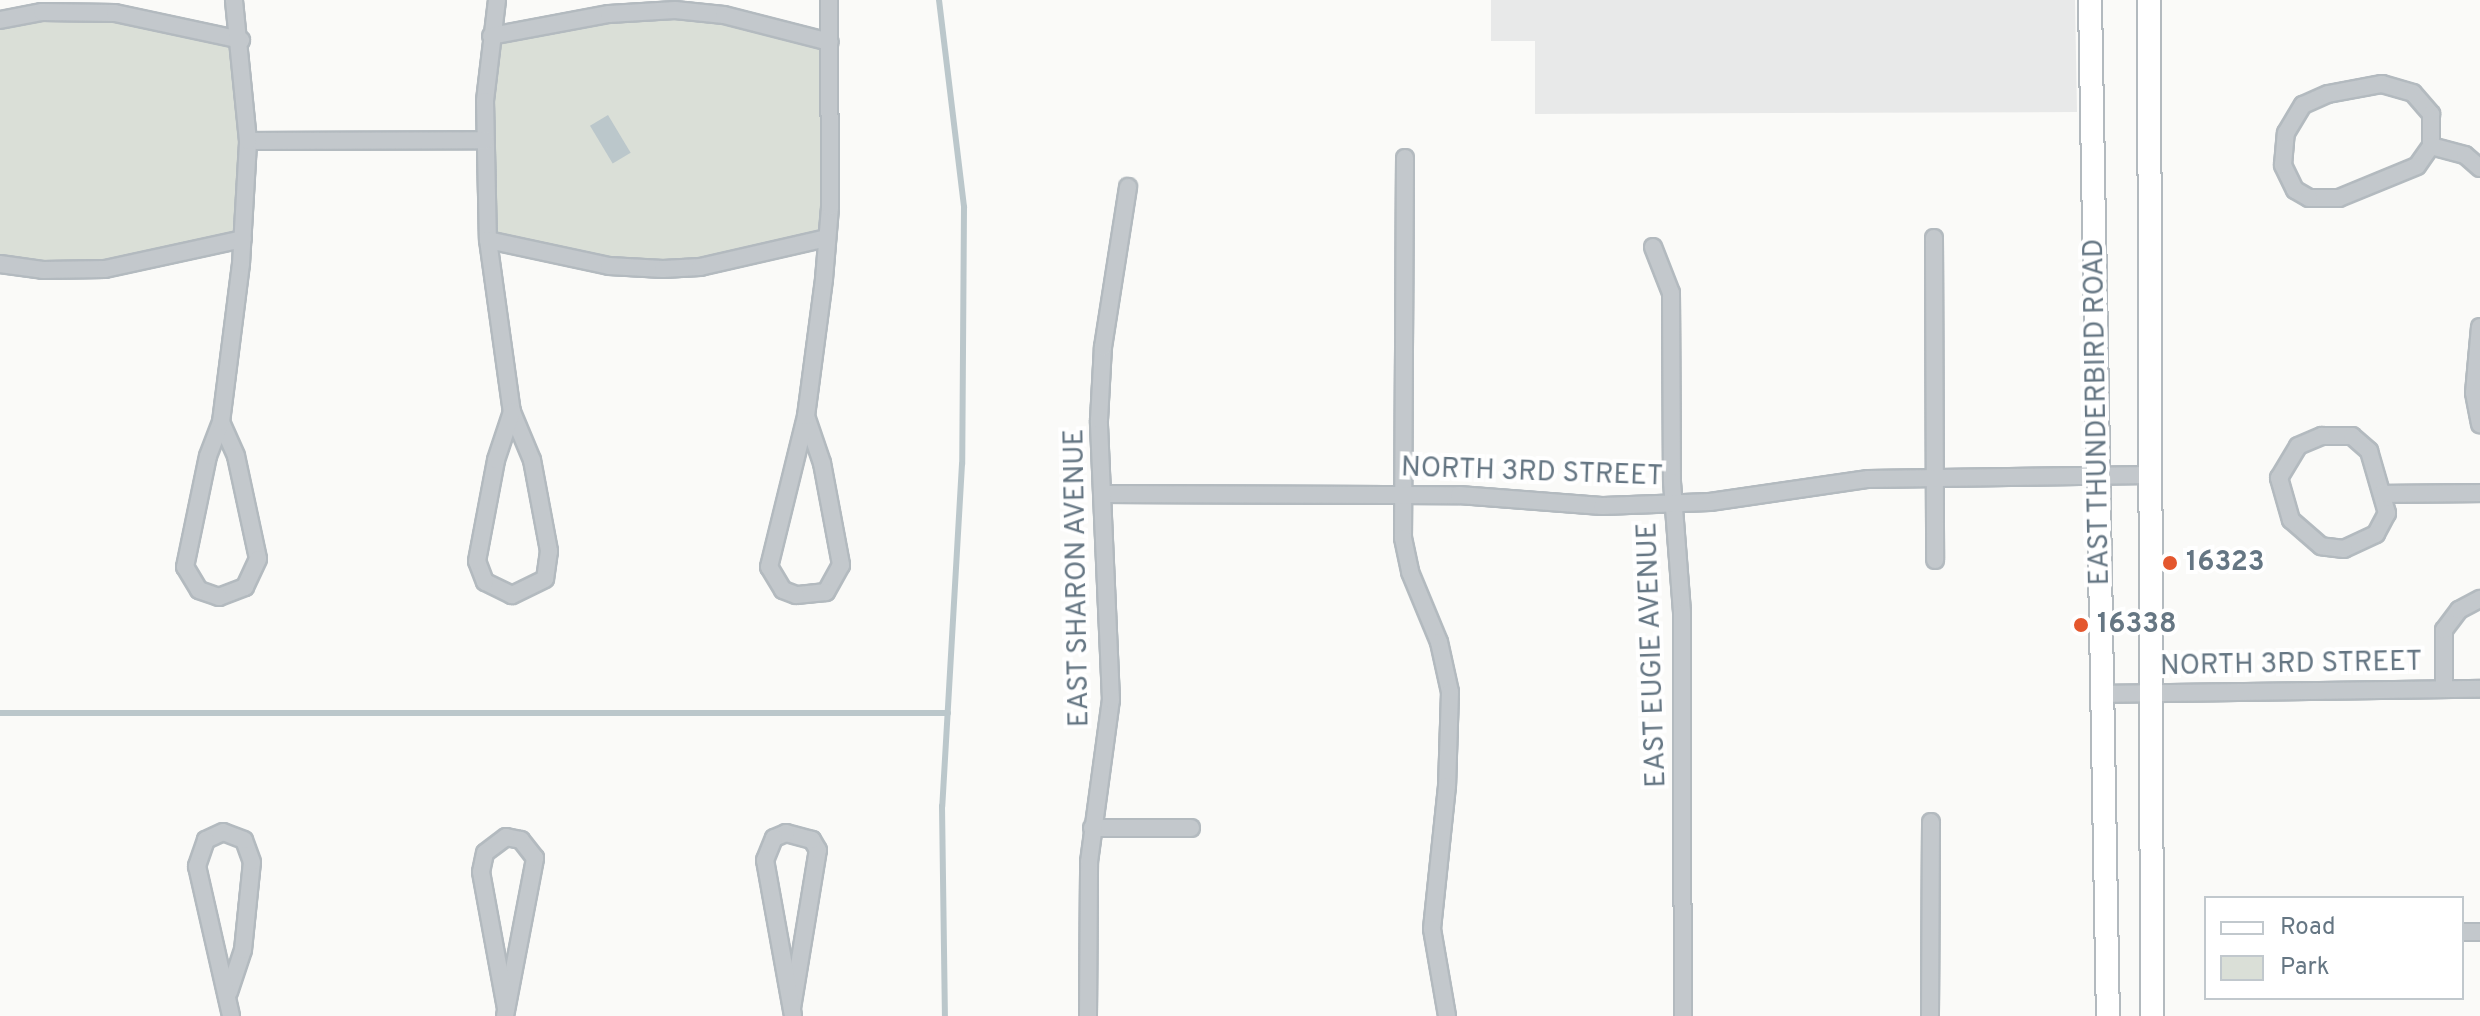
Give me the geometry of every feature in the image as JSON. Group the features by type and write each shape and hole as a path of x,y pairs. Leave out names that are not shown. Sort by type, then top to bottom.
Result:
{"main road":[{"name":"EAST THUNDERBIRD ROAD","path":"2090,0 2108,1016"},
{"name":"EAST THUNDERBIRD ROAD","path":"2149,0 2152,1016"}],"street":[{"path":"221,422 236,456 258,559 245,587 219,597 199,590 185,567 208,456 221,422 243,239 248,141 241,40 234,0"},
{"path":"497,0 491,36 485,140 488,240 512,412 532,460 549,551 545,579 512,595 485,582 477,561 496,460 512,412"},
{"path":"806,416 822,463 841,565 826,592 796,595 783,590 769,567 806,416 827,238 829,0"},
{"path":"491,36 609,14 675,10 724,15 830,42"},
{"path":"0,20 42,12 115,13 241,40"},
{"path":"2382,84 2413,93 2431,114 2431,146 2417,166 2355,195 2328,200 2295,190 2283,165 2286,133 2303,105 2359,86 2382,84"},
{"path":"248,141 485,140"},
{"path":"2431,146 2465,155 2480,168"},
{"path":"1405,158 1406,494 1403,538 1410,572 1439,642 1450,692 1447,786 1432,929 1447,1016"},
{"name":"EAST SHARON AVENUE","path":"1088,1016 1092,828 1111,700 1102,494 1103,347 1128,187"},
{"path":"488,240 609,266 663,269 700,267 827,238"},
{"path":"1934,238 1935,560"},
{"path":"0,264 43,270 105,269 243,239"},
{"name":"EAST EUGIE AVENUE","path":"1653,247 1671,293 1673,503 1682,613 1683,1016"},
{"path":"2480,327 2474,393 2480,424"},
{"path":"2322,436 2352,436 2369,451 2383,494 2387,513 2376,534 2331,550 2291,520 2279,478 2298,446 2322,436"},
{"name":"NORTH 3RD STREET","path":"1102,494 1406,494 1602,506 1673,503 1868,479 2150,475"},
{"path":"2383,494 2480,493"},
{"path":"2444,689 2444,630 2459,610 2480,599"},
{"name":"NORTH 3RD STREET","path":"2103,694 2480,689"},
{"path":"1930,1016 1931,822"},
{"path":"1092,828 1191,828"},
{"path":"229,992 243,950 252,862 244,840 223,832 206,840 197,866 229,992 231,1016"},
{"path":"786,833 812,840 818,850 793,1012 765,860 774,838 786,833"},
{"path":"506,837 521,840 535,858 505,1012 481,872 485,853 506,837"}],"shaded area":[{"path":"1491,0 2075,0 2077,112 1535,114 1535,41 1491,41"},
{"path":"608,115 631,153 613,164 590,126"}],"green space":[{"path":"652,10 830,42 827,238 663,269 488,240 491,36"},
{"path":"67,11 241,40 243,239 161,261 0,264 0,20"}],"waterway":[{"path":"939,0 964,207 962,464 942,806 945,1016"},
{"path":"0,713 948,713"}],"place":[{"name":"16323","path":"2170,563"},
{"name":"16338","path":"2081,625"}]}
